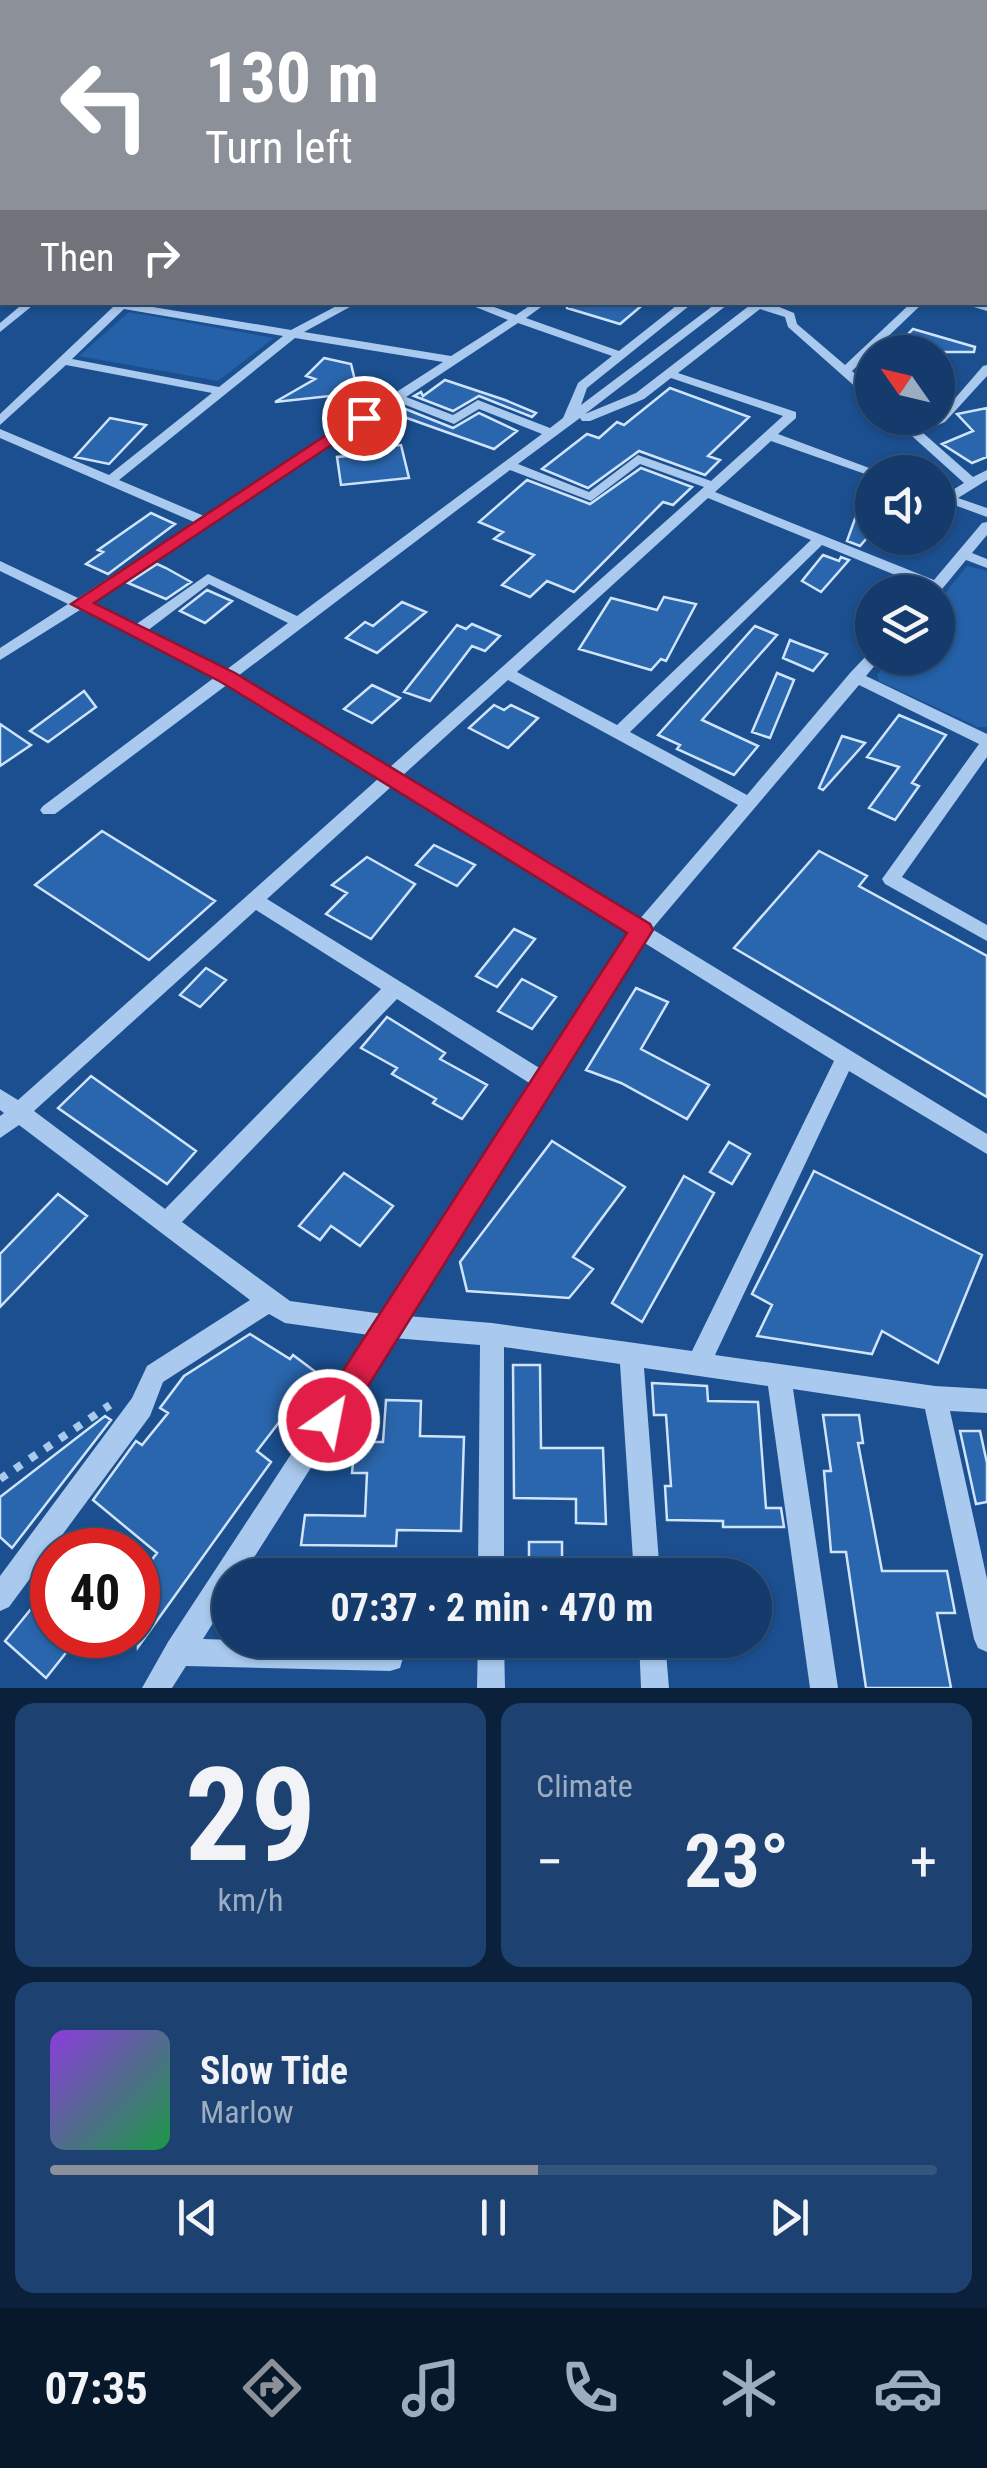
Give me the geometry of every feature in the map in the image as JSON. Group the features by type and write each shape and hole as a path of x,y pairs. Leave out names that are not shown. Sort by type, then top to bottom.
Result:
{"street":[{"path":"0,329 28,305"},
{"path":"116,305 452,360"},
{"path":"180,315 190,305"},
{"path":"110,481 292,334 348,305"},
{"path":"477,305 620,355"},
{"path":"0,655 538,305"},
{"path":"567,425 582,386 685,305"},
{"path":"49,810 722,305"},
{"path":"567,425 640,396 760,305"},
{"path":"764,305 790,315 792,325 855,380"},
{"path":"845,371 916,305"},
{"path":"0,421 121,306"},
{"path":"64,361 222,391"},
{"path":"955,404 987,369"},
{"path":"0,1130 792,416 670,374"},
{"path":"396,397 454,420 478,404 553,434"},
{"path":"0,433 205,522"},
{"path":"919,435 972,482"},
{"path":"770,436 855,466"},
{"path":"511,466 591,498 638,459 902,575"},
{"path":"955,490 987,474"},
{"path":"955,502 987,513"},
{"path":"946,575 987,526"},
{"path":"619,733 820,539"},
{"path":"963,554 987,564"},
{"path":"0,564 228,677 987,1146"},
{"path":"137,630 208,578 299,623"},
{"path":"507,672 748,802"},
{"path":"156,1688 641,930 856,677 987,743 891,879 987,934"},
{"path":"253,899 542,1081"},
{"path":"165,1224 396,987"},
{"path":"698,1365 844,1061"},
{"path":"0,1098 285,1312 492,1334 935,1398 987,1401"},
{"path":"0,1598 141,1407 156,1374 267,1302"},
{"path":"491,1558 492,1334"},
{"path":"631,1356 646,1558"},
{"path":"779,1376 824,1688"},
{"path":"935,1398 987,1639"},
{"path":"178,1652 212,1653"},
{"path":"491,1658 491,1688"},
{"path":"653,1658 655,1688"}],"path":[{"path":"0,1479 156,1374"}],"shaded area":[{"path":"129,312 274,338 218,381 79,356"},
{"path":"967,566 987,571 987,727 978,727 879,681 877,675 955,675 955,581"}],"building":[{"path":"567,305 642,305 620,324"},
{"path":"913,329 934,335 907,335"},
{"path":"955,341 975,347 974,352 955,352"},
{"path":"324,358 351,364 358,393 275,402 315,379 306,376"},
{"path":"445,380 536,413 532,417 479,396 453,411 414,396 421,392 423,396"},
{"path":"670,388 749,417 708,456 720,460 705,475 639,451 588,488 542,469 587,434 599,438 617,422 624,425"},
{"path":"398,406 453,428 479,413 517,431 494,449 390,412"},
{"path":"987,408 987,457 972,463 942,444 973,431 957,414"},
{"path":"110,418 146,425 109,464 75,457"},
{"path":"401,445 409,478 341,485 337,457 382,453 381,447"},
{"path":"641,468 692,487 673,505 663,502 574,592 547,581 530,597 502,585 534,555 494,539 503,532 479,522 527,480 590,504"},
{"path":"151,513 175,524 108,574 86,564 103,552 98,550"},
{"path":"855,519 855,544 847,541"},
{"path":"823,555 849,560 821,592 802,581"},
{"path":"157,564 191,582 166,599 128,583"},
{"path":"207,590 232,601 205,623 180,611"},
{"path":"664,597 696,604 666,661 661,659 651,670 579,649 611,598 657,610"},
{"path":"402,602 426,612 377,653 346,638 365,622 373,626"},
{"path":"472,624 500,636 485,651 472,646 430,701 404,692 457,625 466,629"},
{"path":"755,626 777,635 702,720 758,746 734,775 677,749 680,745 658,735"},
{"path":"790,640 827,654 813,671 783,658"},
{"path":"777,673 794,680 770,738 752,732"},
{"path":"372,685 400,698 372,723 344,709"},
{"path":"84,691 96,707 48,742 30,731"},
{"path":"494,705 504,710 511,705 538,718 508,748 469,728"},
{"path":"899,715 946,735 912,783 919,786 895,820 869,808 899,767 867,757"},
{"path":"0,724 31,745 0,766"},
{"path":"842,736 865,743 823,790 819,788"},
{"path":"102,831 215,901 149,960 35,885"},
{"path":"434,845 475,865 457,886 416,865"},
{"path":"819,851 867,876 859,886 987,956 987,1097 734,948"},
{"path":"367,857 415,884 371,939 326,914 347,893 332,885"},
{"path":"514,929 535,939 497,987 476,976"},
{"path":"206,968 226,980 200,1007 180,995"},
{"path":"522,979 556,997 532,1029 498,1011"},
{"path":"636,988 668,1002 641,1049 709,1085 687,1119 621,1083 586,1070"},
{"path":"387,1017 445,1053 440,1059 487,1085 462,1119 392,1074 397,1068 361,1048"},
{"path":"91,1076 196,1151 167,1184 58,1108"},
{"path":"552,1141 625,1187 573,1257 593,1269 569,1298 467,1291 460,1262"},
{"path":"729,1142 750,1154 732,1184 710,1172"},
{"path":"814,1171 982,1255 938,1363 882,1331 872,1354 757,1336 772,1305 752,1294"},
{"path":"344,1173 393,1206 360,1246 331,1226 320,1240 299,1226"},
{"path":"684,1176 714,1193 642,1322 612,1303"},
{"path":"58,1194 87,1216 0,1307 0,1254"},
{"path":"250,1334 290,1359 293,1355 317,1373 257,1451 271,1462 160,1616 160,1528 127,1528 93,1500 136,1441 142,1445 168,1413 160,1408 184,1376"},
{"path":"513,1365 540,1365 541,1448 603,1448 606,1524 576,1523 576,1499 514,1498"},
{"path":"652,1383 707,1386 708,1401 758,1402 766,1508 781,1508 784,1527 723,1527 723,1521 667,1520 665,1486 671,1486 666,1415 654,1415"},
{"path":"386,1400 421,1401 420,1436 464,1437 461,1531 397,1530 396,1546 301,1545 305,1515 365,1516 367,1473 352,1473 355,1442 383,1442"},
{"path":"823,1415 859,1415 863,1443 858,1443 882,1571 947,1571 955,1613 937,1613 951,1688 866,1688 846,1552 831,1552 824,1471 831,1471"},
{"path":"105,1416 111,1420 12,1548 0,1537 0,1497"},
{"path":"960,1431 980,1431 987,1463 987,1502 976,1504"},
{"path":"529,1542 562,1542 562,1558 529,1558"},
{"path":"30,1610 30,1658 62,1658 46,1678 5,1641"}],"route":[{"path":"329,1420 641,930 228,677 80,604 364,418"}]}
